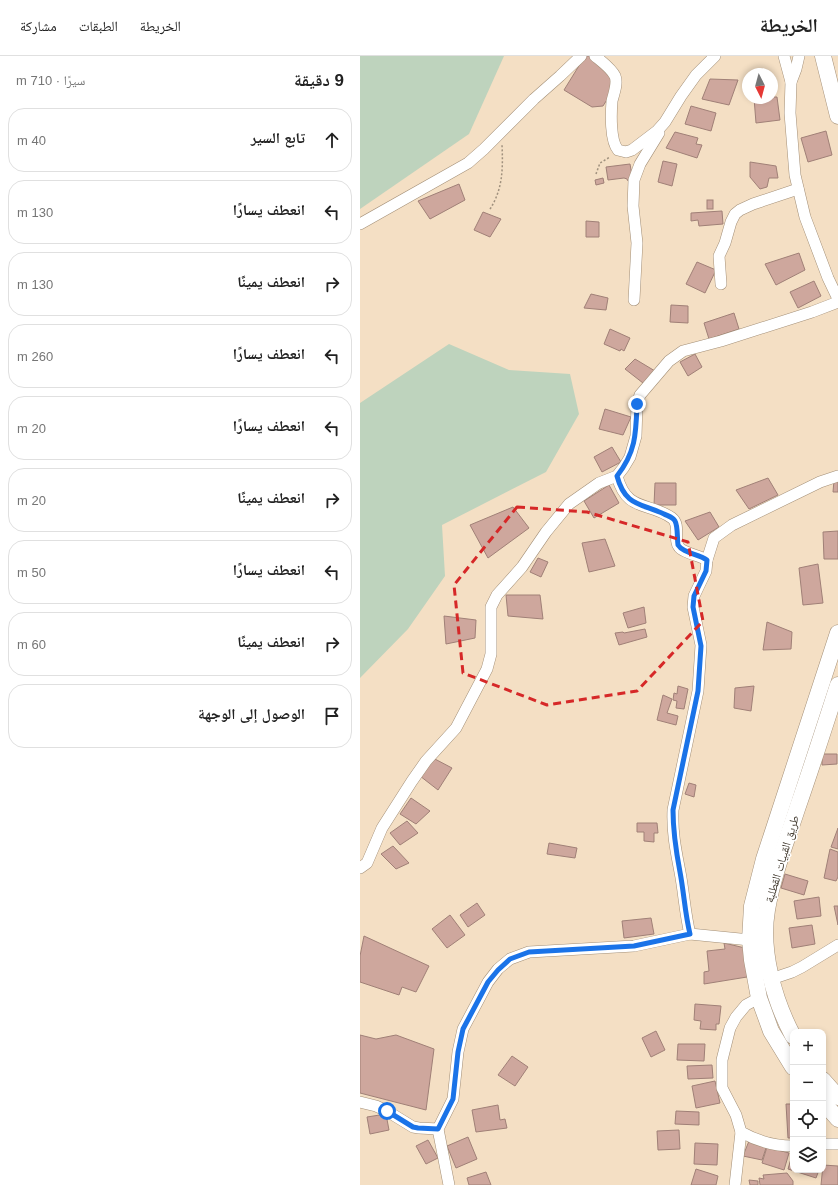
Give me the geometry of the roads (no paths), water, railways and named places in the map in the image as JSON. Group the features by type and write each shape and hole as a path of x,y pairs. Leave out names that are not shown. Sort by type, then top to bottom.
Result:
{"main road":[{"path":"823,56 838,116"},
{"path":"792,1065 771,1031 759,998 753,973 750,940 752,906 763,891 764,859 838,633"},
{"name":"طريق القبيات القطلبة","path":"790,1030 781,1011 767,961 767,912 763,891 838,685"},
{"path":"826,1083 838,1097"},
{"path":"826,1106 838,1120"}],"street":[{"path":"360,224 468,163 581,56"},
{"path":"595,56 613,73 616,80 612,103 613,142 616,149 626,152 637,148 665,122"},
{"path":"634,300 637,243 633,206 634,180 640,164 691,81 715,56"},
{"path":"360,868 367,863 382,828 412,781 426,761 456,728 484,674 491,654 491,608 497,595 522,567 546,532 569,504 599,484 617,476 630,457 634,443 637,404 640,395 669,361 683,351 721,341 812,312 838,300 805,217 798,190 791,133 791,82 784,56"},
{"path":"791,82 799,56"},
{"path":"721,284 719,256 725,243 730,222 735,214 753,204 798,190"},
{"path":"617,476 622,491 629,499 673,519 676,524 678,545 681,549 701,556 707,560"},
{"path":"690,934 675,847 673,810 698,691 701,646 693,607 694,596 706,571 707,560 714,538 732,525 820,482 838,476"},
{"path":"450,1185 438,1129 453,1099 458,1052 463,1029 488,982 510,959 529,952 634,946 690,934 750,940"},
{"path":"771,979 797,969 838,945"},
{"path":"734,1185 741,1132 736,1115 722,1088 722,1060 730,1028 736,1017 746,1005 759,998"},
{"path":"360,1102 376,1106 387,1111 413,1127 438,1129"},
{"path":"741,1132 772,1144 790,1146"},
{"path":"826,1144 838,1144"}]}
